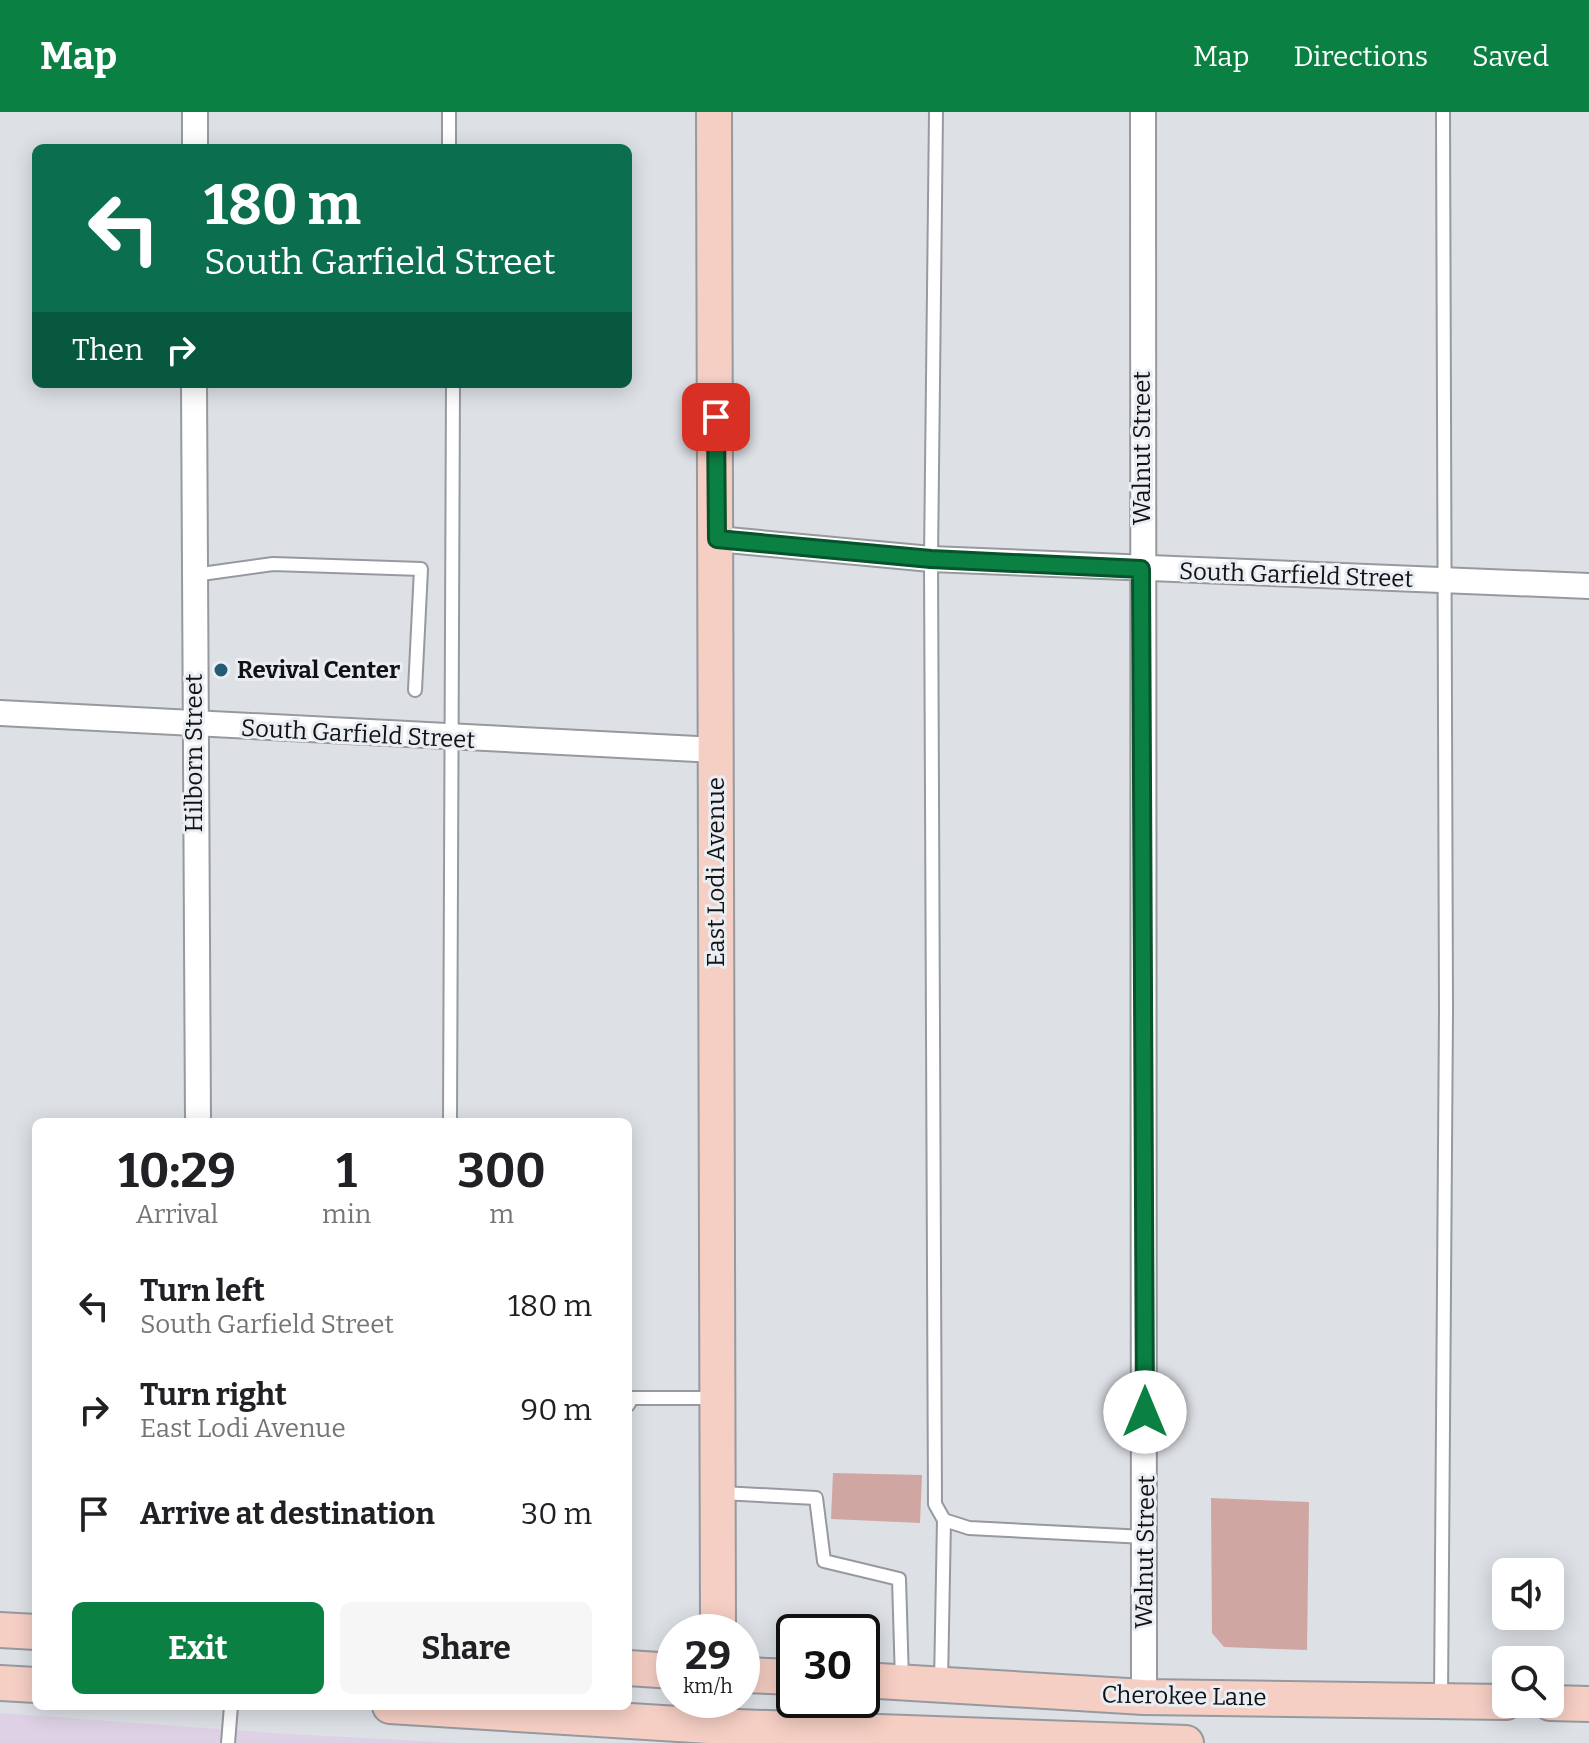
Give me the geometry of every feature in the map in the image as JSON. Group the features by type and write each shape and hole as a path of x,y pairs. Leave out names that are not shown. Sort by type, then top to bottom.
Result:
{"main road":[{"name":"East Lodi Avenue","path":"714,112 718,1614"},
{"path":"0,1630 32,1632"},
{"path":"632,1668 656,1670"},
{"name":"Cherokee Lane","path":"880,1680 1144,1697 1492,1702"},
{"path":"0,1683 32,1685"},
{"path":"1564,1703 1589,1704"},
{"name":"Cherokee Lane","path":"465,1710 710,1723 823,1737 1186,1743"}],"street":[{"path":"195,112 195,144"},
{"name":"Walnut Street","path":"1143,112 1144,1697"},
{"name":"Hilborn Street","path":"194,388 198,1118"},
{"name":"South Garfield Street","path":"717,539 931,559 1589,586"},
{"name":"South Garfield Street","path":"0,713 454,739 716,750"}],"lane":[{"path":"449,112 449,144"},
{"path":"936,112 931,559 935,1504 944,1520 941,1683"},
{"path":"1441,1700 1446,1011 1443,112"},
{"path":"450,1118 454,739 453,388"},
{"path":"194,575 273,564 421,569 415,690"},
{"path":"632,1398 717,1398"},
{"path":"718,1492 816,1498 824,1561 899,1579 902,1681"},
{"path":"944,1520 969,1528 1146,1537"},
{"path":"228,1743 231,1710"}],"shaded area":[{"path":"0,1713 272,1733 458,1743 0,1743"}],"building":[{"path":"833,1473 922,1475 920,1523 831,1519"},
{"path":"1211,1498 1309,1502 1307,1650 1224,1647 1212,1633"}],"place":[{"name":"Revival Center","path":"221,670"}],"route":[{"path":"716,417 717,539 931,559 1141,569 1145,1412"}]}
